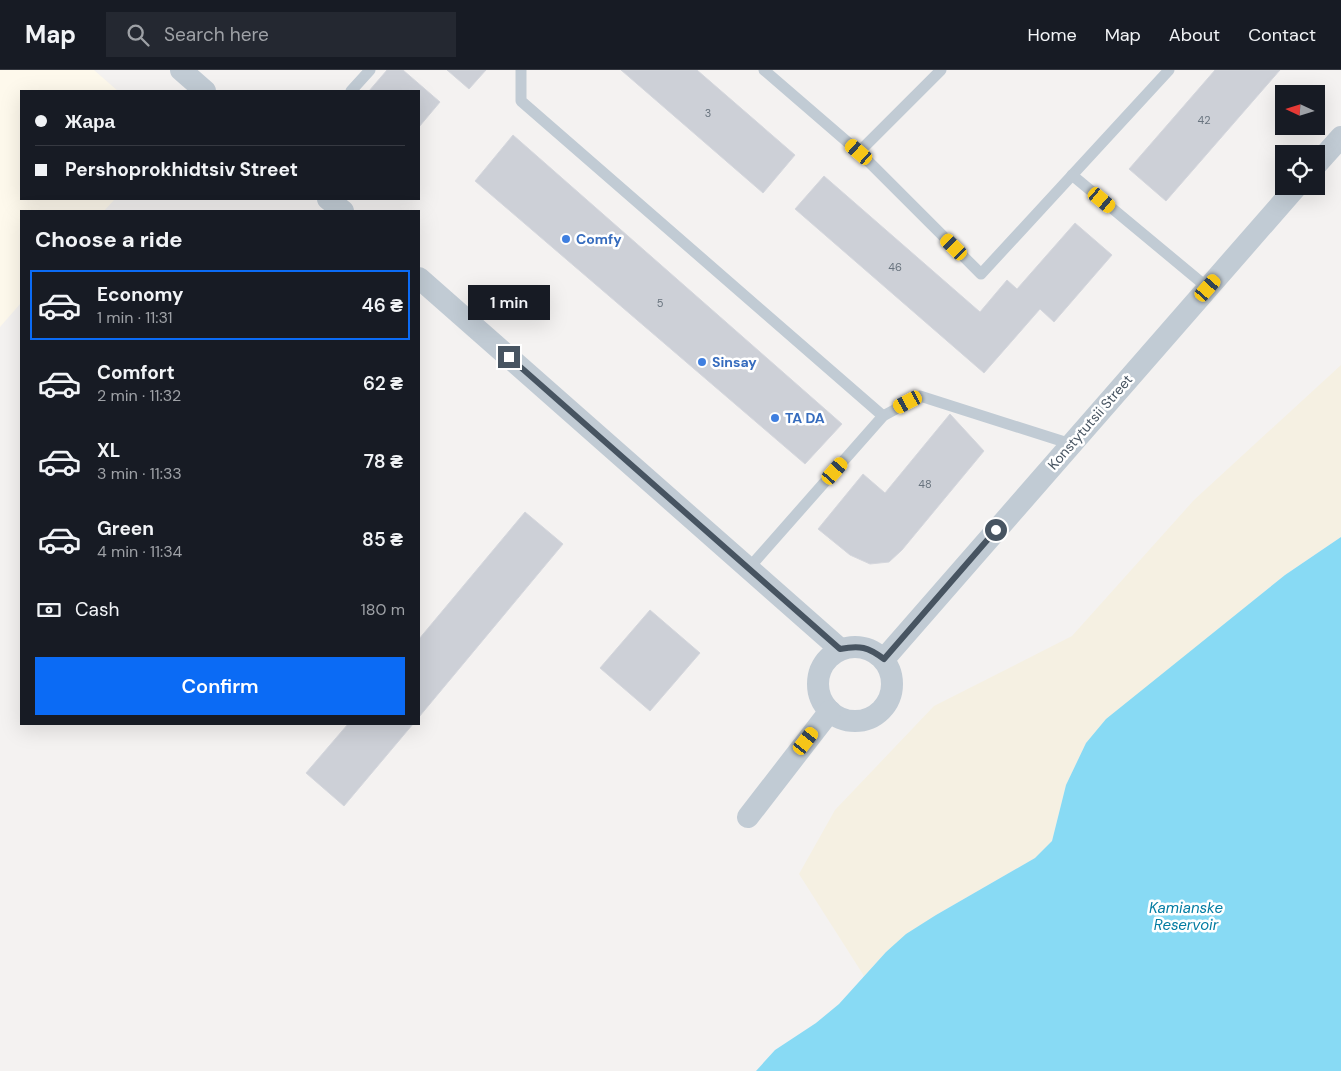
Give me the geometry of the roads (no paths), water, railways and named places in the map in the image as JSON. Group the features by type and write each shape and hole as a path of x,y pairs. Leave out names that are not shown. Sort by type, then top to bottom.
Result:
{"street":[{"path":"181,70 204,90"},
{"path":"1325,155 1341,136"},
{"name":"Konstytutsii Street","path":"884,659 1289,195"},
{"path":"329,200 342,210"},
{"path":"420,279 840,649"},
{"path":"856,646 871,650 884,659 892,672 893,688 888,703 877,715 863,721 849,721 836,716 826,707 819,695 818,681 821,668 829,656 840,649 856,646"},
{"path":"748,817 830,711"}],"lane":[{"path":"352,90 370,70"},
{"path":"522,70 520,101 884,416"},
{"path":"764,70 859,152 981,274 1168,70"},
{"path":"859,152 941,70"},
{"path":"1072,175 1208,288"},
{"path":"749,568 884,416 920,396 1071,444"}],"water":[{"name":"Kamianske Reservoir","path":"1341,537 1341,1071 756,1071 775,1050 816,1023 839,1004 886,952 906,934 1035,858 1052,841 1066,785 1086,743 1106,719 1285,575"}],"place":[{"name":"Comfy","path":"566,239"},
{"name":"Sinsay","path":"702,362"},
{"name":"TA DA","path":"775,418"}]}
